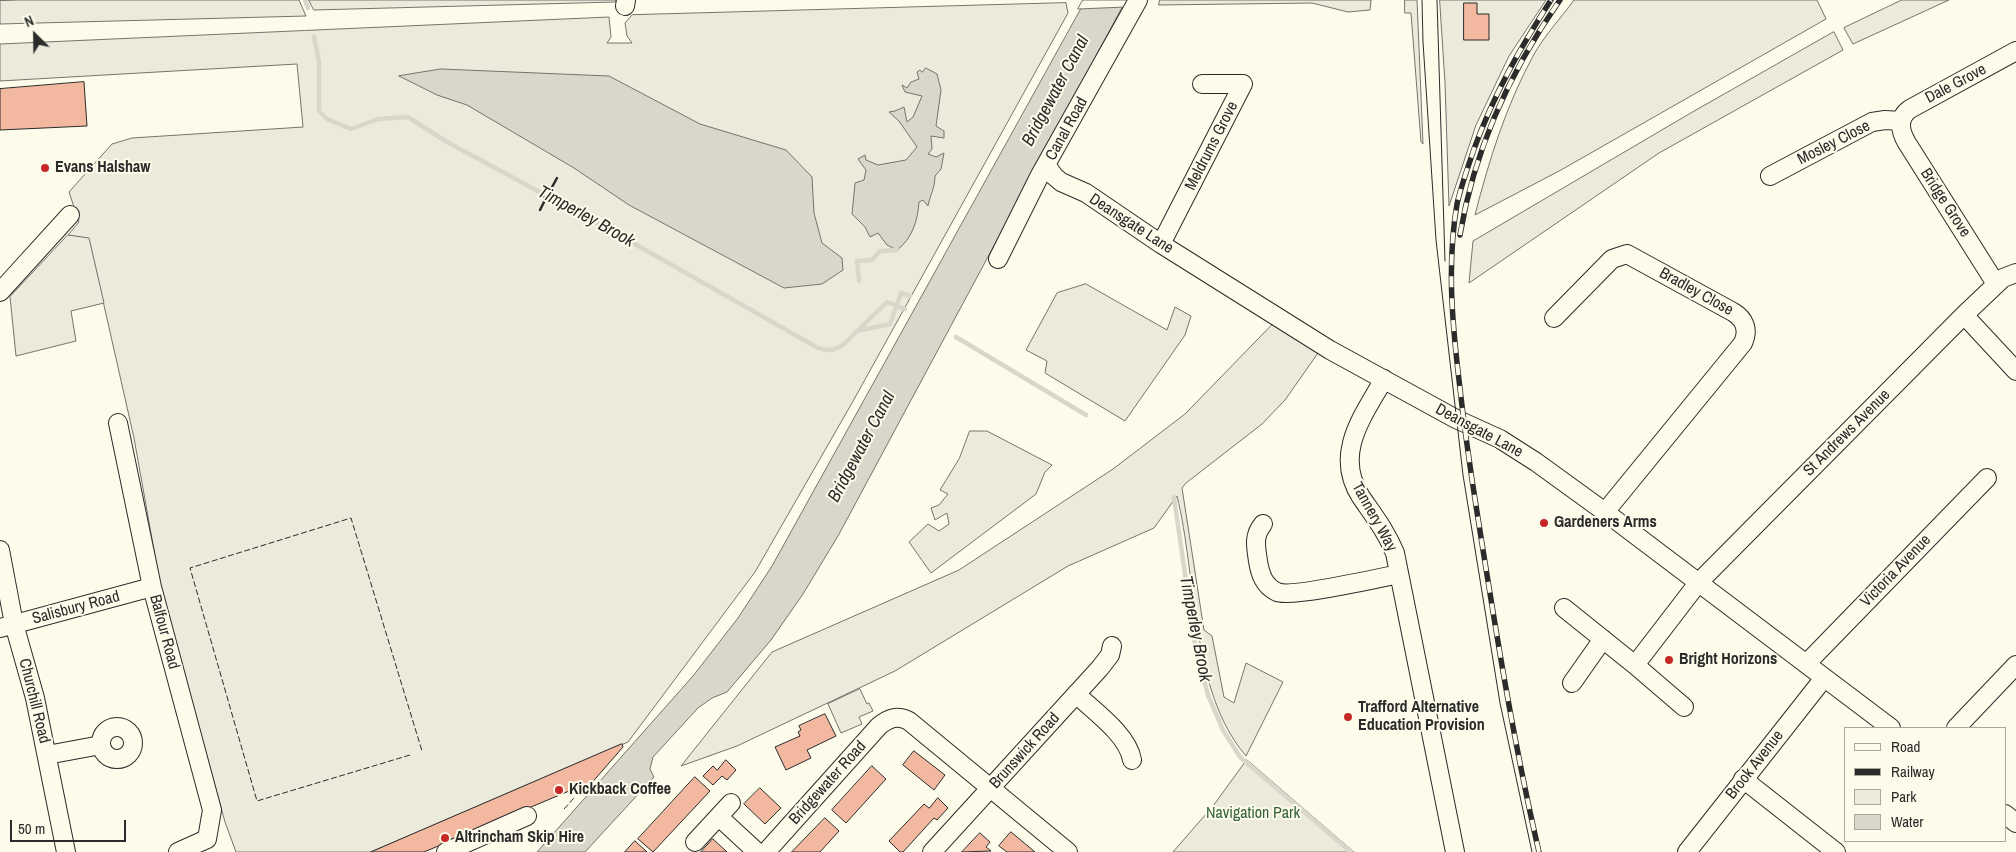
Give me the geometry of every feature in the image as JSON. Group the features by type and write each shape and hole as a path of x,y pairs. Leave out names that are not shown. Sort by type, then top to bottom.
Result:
{"street":[{"name":"Canal Road","path":"998,259 1039,178 1138,0"},
{"name":"Dale Grove","path":"1901,121 1904,113 1910,109 2016,51"},
{"name":"Meldrums Grove","path":"1161,244 1243,84 1202,84"},
{"name":"Mosley Close","path":"1770,176 1872,122 1885,120 1901,121"},
{"name":"Bridge Grove","path":"1901,121 1902,135 1996,284"},
{"name":"Deansgate Lane","path":"1047,166 1061,182 1086,193 1161,244 1330,350 1508,444 1605,512 1890,727"},
{"path":"0,292 70,215"},
{"name":"Bradley Close","path":"1554,318 1612,259 1627,254 1738,315 1745,325 1746,330 1743,343 1605,512"},
{"name":"St Andrews Avenue","path":"1634,665 1657,633 1698,583 1964,315 1996,284 2008,275 2016,273"},
{"path":"1964,315 2016,371"},
{"name":"Tannery Way","path":"1384,379 1353,434 1349,454 1350,462 1356,488 1384,529 1395,553 1455,852"},
{"name":"Balfour Road","path":"118,423 152,587 212,810 207,839 178,852"},
{"name":"Victoria Avenue","path":"1806,664 1987,478"},
{"path":"1263,524 1258,530 1255,540 1260,571 1267,584 1278,593 1294,593 1399,574"},
{"name":"Churchill Road","path":"0,550 7,626 35,698 66,852"},
{"name":"Salisbury Road","path":"7,626 152,587"},
{"path":"1564,608 1684,707"},
{"path":"1572,683 1603,639"},
{"name":"Brunswick Road","path":"932,852 1107,660 1112,646"},
{"path":"1957,727 2016,665"},
{"name":"Brook Avenue","path":"1687,852 1824,678"},
{"path":"1076,694 1124,740 1130,750 1132,760"},
{"name":"Bridgewater Road","path":"766,852 877,728 885,721 893,718 902,718 909,721 991,789"},
{"path":"48,755 101,745"},
{"path":"1743,779 1836,852"},
{"path":"991,789 1068,852"},
{"path":"695,842 732,803"},
{"path":"2006,815 2016,823"},
{"path":"446,852 527,816"},
{"path":"719,817 757,852"}],"green space":[{"path":"299,0 306,16 0,24 0,1"},
{"path":"309,0 616,0 615,2 314,10"},
{"path":"1160,0 1371,0 1370,10 1348,12 1312,3 1159,5"},
{"path":"1405,0 1417,0 1423,144 1421,142 1411,13 1405,13"},
{"path":"1440,0 1546,0 1509,56 1476,125 1449,206 1445,83"},
{"path":"1574,0 1817,0 1826,19 1561,170 1475,215 1499,134 1523,75 1542,41"},
{"path":"1902,0 1949,0 1853,44 1844,28"},
{"path":"1066,3 1068,13 852,403 755,572 628,742 371,852 236,852 225,822 162,595 134,438 89,239 68,235 79,222 69,192 112,144 132,138 303,127 297,64 0,81 0,44 609,17 611,37 607,43 632,43 627,36 625,23 632,15"},
{"path":"1834,32 1843,50 1659,153 1469,283 1473,241 1689,114"},
{"path":"1274,323 1318,353 1285,400 1262,424 1182,488 1204,630 1212,636 1224,697 1234,703 1246,663 1283,682 1246,756 1228,729 1214,699 1205,666 1177,496 1154,528 1068,566 895,671 737,746 681,766 772,652 959,570 1113,469 1185,414"},
{"name":"Navigation Park","path":"1247,760 1354,852 1173,852 1213,806"}],"shaded area":[{"path":"68,235 89,238 104,303 71,311 76,341 16,356 10,297"},
{"path":"1086,284 1167,330 1175,307 1191,316 1185,335 1125,421 1045,373 1047,361 1026,350 1057,293"},
{"path":"970,431 987,431 1052,465 1045,472 1036,494 931,573 909,542 928,524 939,531 949,524 947,513 935,520 931,508 939,505 948,494 940,490 959,459"},
{"path":"860,689 867,704 869,703 873,711 859,717 862,724 841,733 828,704"}],"water":[{"name":"Bridgewater Canal","path":"1086,0 1126,0 838,536 803,594 771,640 727,692 712,698 698,708 653,757 650,769 654,777 585,852 537,852 693,676 738,618 772,566"},
{"path":"926,68 937,74 941,90 936,126 944,131 944,138 931,136 932,149 928,154 936,157 944,153 941,169 935,176 928,206 923,200 919,202 913,229 907,240 897,250 887,245 878,233 870,237 865,227 852,214 855,183 864,180 866,170 858,159 865,155 866,160 878,165 906,160 917,147 899,121 889,112 904,107 907,122 913,117 922,96 905,92 902,85 907,88 911,82 919,79 917,72 920,70 922,72"},
{"path":"441,69 609,76 700,124 786,150 812,177 814,213 822,243 842,258 843,270 822,284 784,288 629,205 574,168 467,105 437,95 399,76"}],"pier":[{"path":"1083,0 1129,0 1126,7 1078,9"}],"building":[{"path":"1464,3 1477,3 1477,14 1489,14 1489,40 1464,40"},
{"path":"84,82 87,126 0,130 0,89"},
{"path":"825,714 836,736 807,750 811,758 786,770 775,747 800,736 798,732 801,730 799,726"},
{"path":"622,744 623,747 589,786 582,788 581,786 424,852 371,852"},
{"path":"914,751 945,775 934,790 903,765"},
{"path":"726,760 736,770 727,780 722,776 713,785 703,776 713,766 717,770"},
{"path":"872,766 886,779 846,823 832,810"},
{"path":"695,777 710,791 653,852 638,839"},
{"path":"760,788 781,808 765,824 744,804"},
{"path":"938,798 948,808 937,820 934,818 903,852 900,852 889,841 924,804 929,808"},
{"path":"825,818 839,831 820,852 792,852"},
{"path":"1011,832 1035,852 1007,852 999,846"},
{"path":"980,833 990,842 986,847 991,851 962,852"},
{"path":"713,839 727,852 701,852"},
{"path":"635,841 647,852 625,852"}],"waterway":[{"name":"Timperley Brook","path":"305,0 308,8"},
{"name":"Timperley Brook","path":"314,37 319,62 319,111 327,119 351,129 378,119 408,117 447,142 612,231 818,348 830,350 843,345 887,302 905,309"},
{"path":"859,281 857,261 872,260 880,251 897,250"},
{"path":"857,331 890,324 901,293 910,296"},
{"name":"Timperley Brook","path":"956,337 1086,415"},
{"name":"Timperley Brook","path":"1174,497 1195,644 1208,695 1223,730 1240,757 1351,852"}],"tram line":[{"path":"1422,0 1436,240 1463,475 1500,703 1532,852"},
{"path":"1437,0 1445,261"}],"railway":[{"path":"1539,852 1505,683 1472,479 1454,336 1451,270 1457,204 1474,149 1490,109 1508,72 1551,0"},
{"path":"1460,235 1466,203 1475,172 1497,112 1526,54 1560,0"}],"fence":[{"path":"410,755 257,801 190,568 351,518 422,751"},
{"path":"576,795 582,788"},
{"path":"564,809 574,798"}],"wall":[{"path":"545,186 551,189 557,178"},
{"path":"540,195 546,198 540,210"}],"place":[{"name":"Evans Halshaw","path":"45,168"},
{"name":"Gardeners Arms","path":"1544,523"},
{"name":"Bright Horizons","path":"1669,660"},
{"name":"Trafford Alternative Education Provision","path":"1348,717"},
{"name":"Kickback Coffee","path":"559,790"},
{"name":"Altrincham Skip Hire","path":"445,838"}]}
